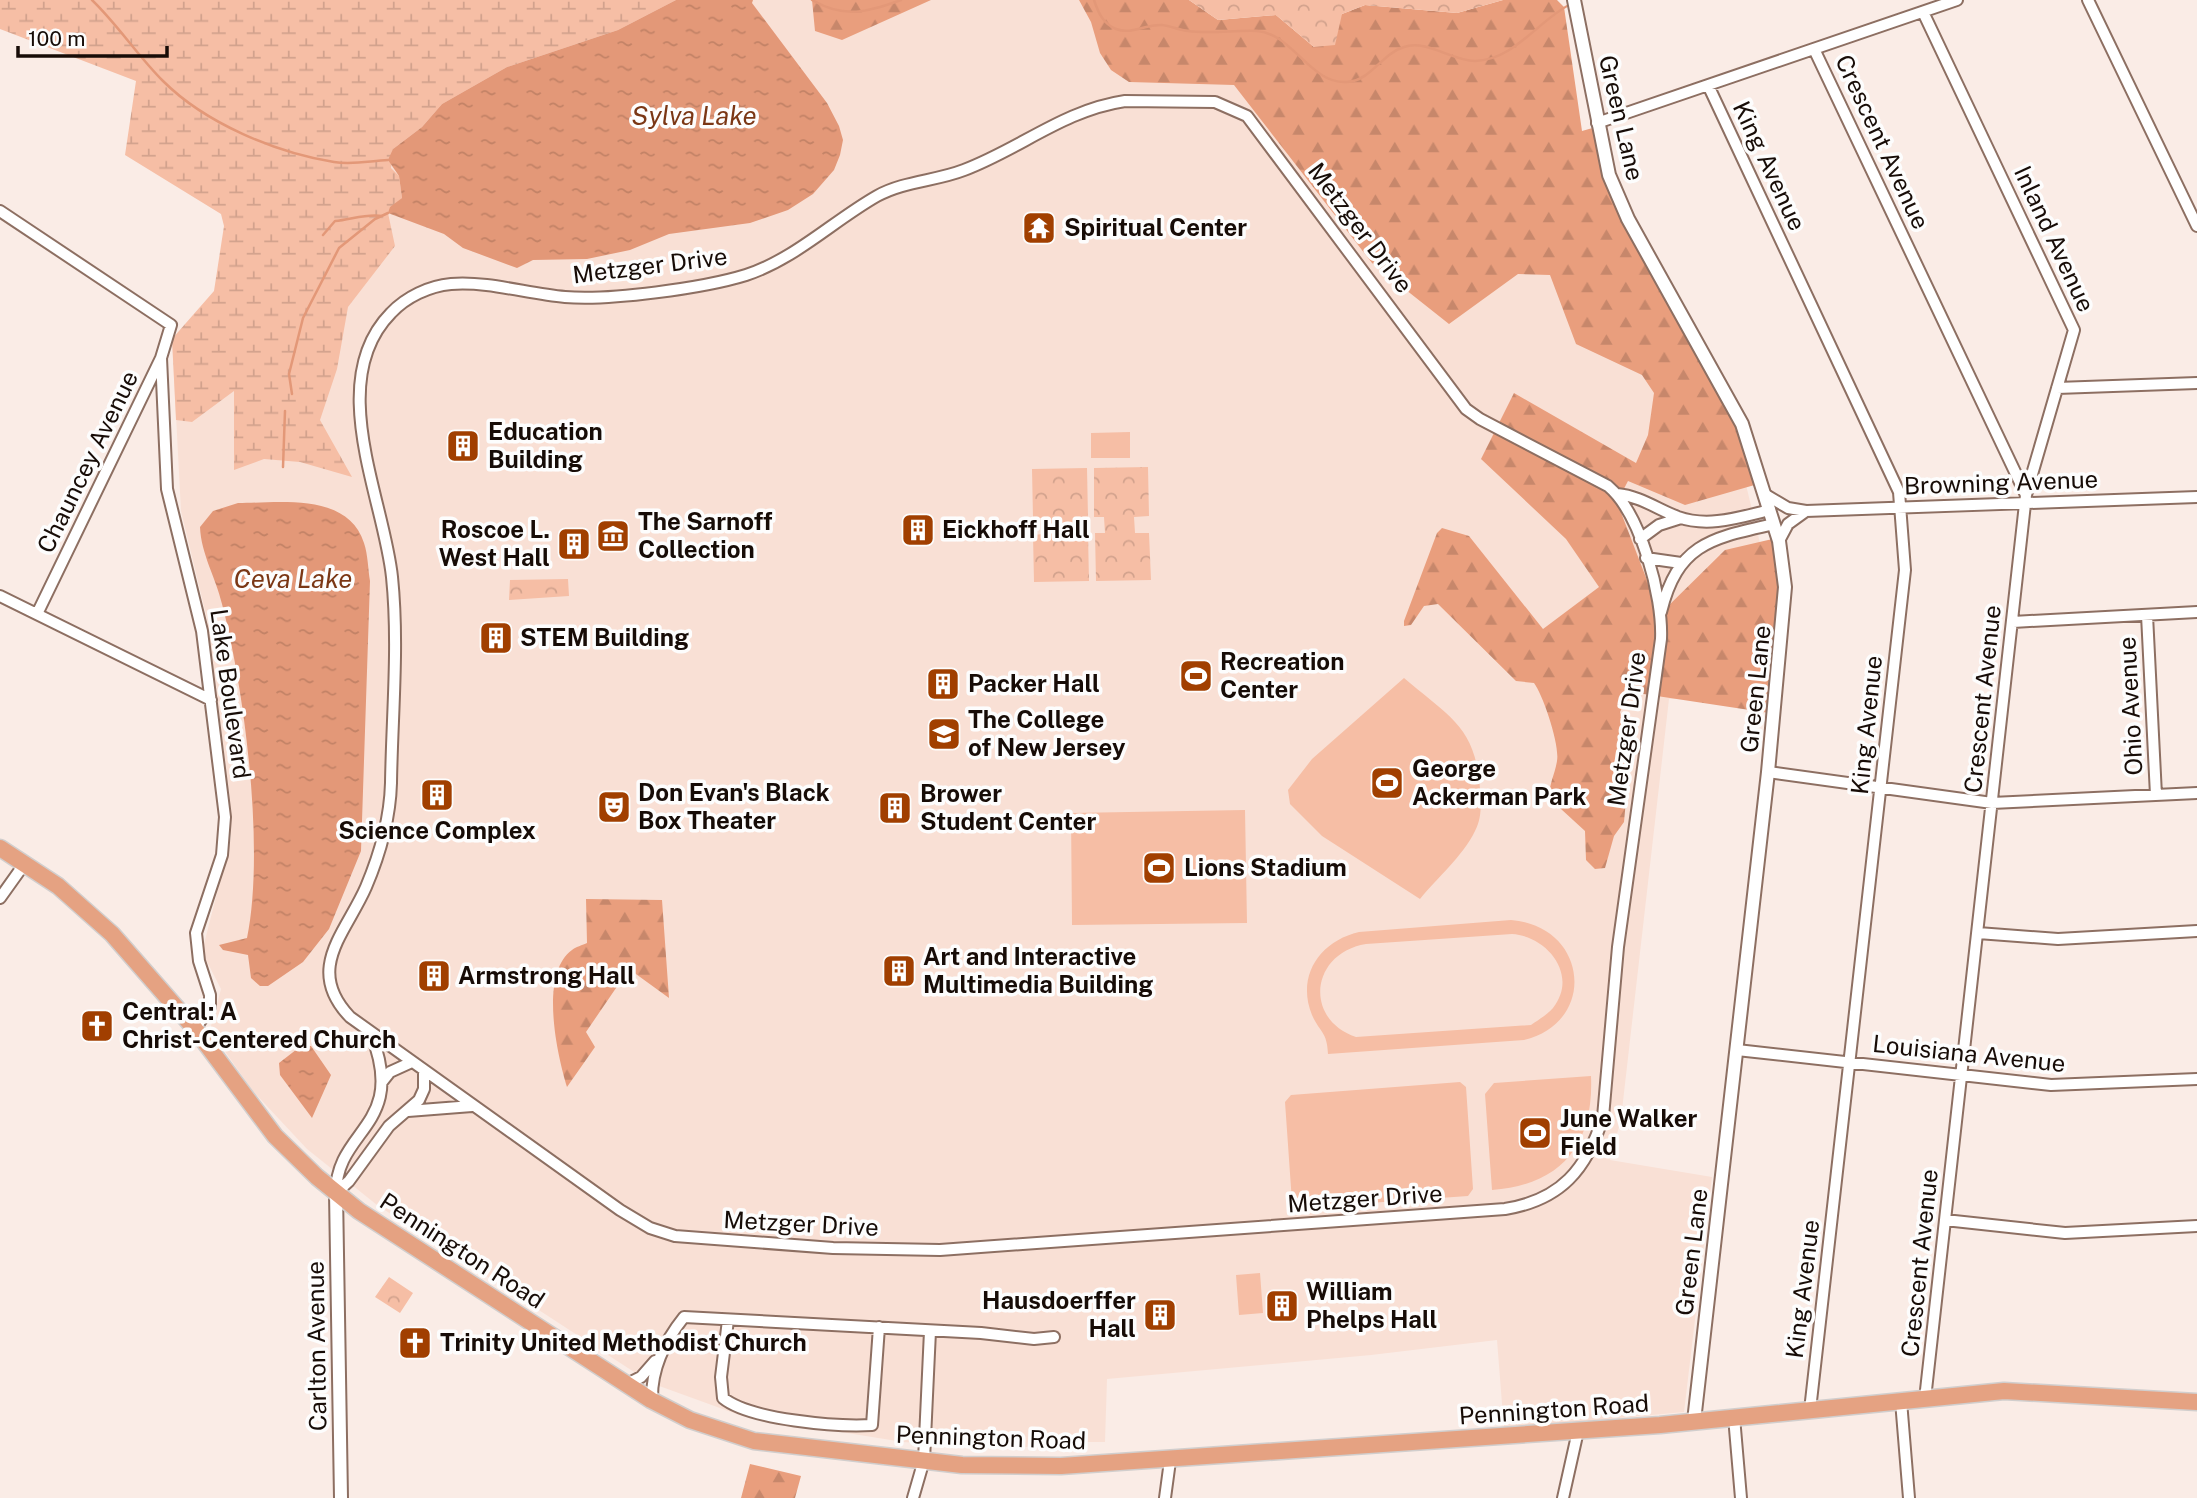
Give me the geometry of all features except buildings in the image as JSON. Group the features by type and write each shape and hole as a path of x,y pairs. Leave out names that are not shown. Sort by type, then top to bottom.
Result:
{"main road":[{"name":"Pennington Road","path":"0,848 58,886 112,934 195,1029 275,1136 303,1165 359,1211 652,1401 690,1420 754,1441 962,1465 1048,1466 1170,1461 1578,1431 2024,1391 2197,1402"}],"street":[{"path":"1597,123 1957,0"},
{"path":"2088,0 2197,226"},
{"name":"Green Lane","path":"1575,4 1597,123 1616,195 1730,399 1766,495 1779,541 1786,601 1693,1421"},
{"name":"Inland Avenue","path":"1923,12 2074,330 2026,499"},
{"name":"Crescent Avenue","path":"1814,49 2026,499 1925,1399"},
{"name":"King Avenue","path":"1708,85 1899,492 1903,508 1905,569 1810,1410"},
{"name":"Metzger Drive","path":"1125,101 1203,101 1233,108 1256,124 1466,409 1480,419 1592,476 1617,494 1630,511 1646,558 1660,614 1661,639 1618,947 1603,1117 1589,1156 1562,1187 1548,1197 1505,1209 940,1250 833,1248 688,1238 662,1233 638,1222 371,1032 342,1008 331,986 330,960 376,863 391,788 393,580 366,462 362,391 367,350 388,315 422,292 461,284 585,298 730,279 772,265 882,193 969,169 1066,117 1125,101"},
{"name":"Chauncey Avenue","path":"1,214 170,326 162,358 37,614"},
{"name":"Lake Boulevard","path":"162,358 167,489 175,530 195,597 211,700 225,837 218,871 196,933 199,961 210,995 210,1007 195,1029"},
{"path":"2057,388 2197,383"},
{"path":"1617,494 1633,495 1681,517 1709,522 1770,510"},
{"path":"1766,495 1788,508 1806,512"},
{"name":"Browning Avenue","path":"1806,512 2026,499 2197,497"},
{"path":"1779,541 1788,524 1806,512"},
{"path":"1640,539 1659,525 1681,517"},
{"path":"1660,614 1672,578 1681,563 1710,541 1774,524"},
{"path":"1646,558 1681,563"},
{"path":"0,596 211,700"},
{"path":"2012,622 2197,612"},
{"name":"Ohio Avenue","path":"2147,615 2156,795"},
{"path":"1768,772 1992,803 2197,793"},
{"path":"0,898 25,863"},
{"path":"1978,933 2058,939 2197,931"},
{"path":"336,1192 339,1169 376,1114 382,1082 379,1054 371,1032"},
{"name":"Louisiana Avenue","path":"1737,1050 1962,1076 2084,1086 2197,1079"},
{"path":"382,1082 390,1072 412,1062"},
{"path":"336,1192 349,1181 389,1126 408,1111 424,1090 424,1070"},
{"path":"408,1111 453,1105 474,1106"},
{"name":"Carlton Avenue","path":"336,1192 341,1498"},
{"path":"1945,1220 2065,1233 2197,1226"},
{"path":"625,1385 641,1377 659,1357 684,1317 879,1327 1034,1339 1054,1337"},
{"path":"728,1320 721,1377 723,1398 757,1411 847,1426 872,1425 879,1327"},
{"path":"913,1498 924,1460 930,1331"},
{"path":"652,1401 652,1382 659,1357"},
{"path":"1901,1401 1909,1498"},
{"path":"1734,1417 1741,1498"},
{"path":"1563,1498 1578,1431"},
{"path":"1166,1498 1170,1461"}],"shaded area":[{"name":"The College of New Jersey","path":"576,0 1139,0 1611,240 1741,464 1766,568 1759,696 1669,699 1621,1119 1610,1160 1712,1177 1684,1412 1504,1429 1497,1340 1371,1355 1107,1379 1105,1442 1067,1442 1010,1449 903,1442 742,1416 651,1383 377,1205 307,1149 252,1090 210,1030 221,989 202,952 231,838 226,769 207,619 181,511 172,339 365,121"}],"green space":[{"path":"0,0 676,0 618,30 507,67 442,104 422,127 393,149 391,168 399,176 402,198 388,213 395,246 348,307 337,369 320,420 352,477 300,462 264,459 234,470 234,391 192,422 176,420 172,339 214,291 224,226 221,214 125,155 136,81 0,29"},
{"path":"812,0 931,0 842,40 815,31"},
{"path":"1079,0 1189,0 1218,20 1276,15 1314,47 1342,14 1365,5 1457,13 1503,0 1557,0 1564,7 1582,131 1603,125 1621,196 1765,482 1685,505 1628,481 1617,502 1660,614 1725,550 1781,537 1776,714 1637,693 1624,703 1620,712 1625,731 1628,778 1624,822 1614,836 1605,868 1595,869 1586,860 1585,831 1549,798 1557,761 1556,744 1550,720 1534,683 1516,681 1438,604 1424,606 1411,625 1404,626 1404,621 1437,533 1442,528 1469,536 1543,629 1599,587 1566,539 1481,459 1514,393 1636,463 1648,435 1654,393 1642,375 1576,344 1550,275 1518,274 1449,324 1372,263 1234,85 1129,82 1111,70 1100,53 1091,22"},
{"path":"1189,0 1503,0 1457,13 1365,5 1342,14 1335,45 1314,47 1276,15 1218,20"},
{"path":"1130,432 1130,458 1091,458 1091,433"},
{"path":"1148,467 1149,516 1134,517 1135,533 1149,533 1151,580 1096,581 1095,533 1105,533 1104,517 1094,517 1094,468"},
{"path":"1087,468 1088,517 1078,517 1079,534 1088,534 1089,581 1034,582 1033,535 1043,534 1042,518 1033,518 1032,469"},
{"path":"568,579 569,596 509,600 510,580"},
{"name":"George Ackerman Park","path":"1404,678 1446,713 1466,736 1473,750 1480,789 1480,816 1475,831 1457,858 1420,899 1322,836 1290,804 1288,790 1312,759"},
{"name":"Lions Stadium","path":"1245,810 1247,923 1072,925 1071,813"},
{"path":"586,899 662,900 669,998 629,969 586,1032 595,1047 567,1087 555,1035 553,995 562,961 573,949 587,943"},
{"path":"1511,920 1537,926 1556,939 1568,956 1574,976 1573,996 1564,1015 1548,1030 1524,1040 1328,1054 1325,1036 1312,1015 1308,1001 1310,974 1315,962 1333,943 1359,932","holes":["1512,934 1537,942 1555,959 1561,971 1562,983 1560,995 1553,1008 1531,1025 1356,1037 1339,1028 1327,1016 1321,1002 1320,987 1334,960 1348,950 1366,944"]},
{"name":"June Walker Field","path":"1591,1076 1586,1122 1579,1141 1568,1157 1537,1180 1492,1190 1485,1094 1494,1083"},
{"path":"1460,1082 1466,1087 1473,1189 1468,1196 1299,1208 1292,1202 1285,1102 1291,1095"},
{"path":"1260,1273 1263,1313 1239,1315 1236,1275"},
{"path":"389,1277 413,1293 400,1313 375,1297"},
{"path":"750,1464 801,1476 795,1498 741,1498"}],"water":[{"name":"Sylva Lake","path":"676,0 753,0 752,3 827,103 843,140 834,170 813,194 788,210 750,223 669,234 630,250 587,259 533,260 517,268 463,248 444,234 388,213 390,207 402,198 399,176 388,160 393,149 422,127 442,104 507,67 618,30"},
{"name":"Ceva Lake","path":"238,503 310,504 343,515 356,527 364,543 370,581 361,851 329,929 303,962 268,986 260,986 251,978 248,955 223,950 219,945 247,938 252,902 253,817 245,725 238,681 222,604 203,547 200,527 213,511"},
{"path":"301,1046 311,1046 331,1075 312,1118 280,1075 279,1063"}],"waterway":[{"path":"92,0 163,81 220,123 265,143 312,158 348,163 388,160"},
{"path":"812,0 846,12 878,8 901,0"},
{"path":"1094,0 1104,21 1122,31 1162,25 1197,32 1257,31 1269,34 1281,40 1323,76 1334,81 1347,82 1363,77 1396,50 1412,45 1466,60 1489,59 1514,47 1569,5"},
{"path":"292,394 289,374 303,318 339,248 375,219 388,213"},
{"path":"323,235 335,221 382,216"},
{"path":"283,467 285,411"}],"place":[{"name":"Spiritual Center","path":"1039,228"},
{"name":"Education Building","path":"463,446"},
{"name":"Eickhoff Hall","path":"918,530"},
{"name":"The Sarnoff Collection","path":"613,536"},
{"name":"Roscoe L. West Hall","path":"574,544"},
{"name":"STEM Building","path":"496,638"},
{"name":"Recreation Center","path":"1196,676"},
{"name":"Packer Hall","path":"943,684"},
{"name":"The College of New Jersey","path":"944,734"},
{"name":"George Ackerman Park","path":"1387,783"},
{"name":"Science Complex","path":"437,795"},
{"name":"Don Evan's Black Box Theater","path":"614,807"},
{"name":"Brower Student Center","path":"895,808"},
{"name":"Lions Stadium","path":"1159,868"},
{"name":"Art and Interactive Multimedia Building","path":"899,971"},
{"name":"Armstrong Hall","path":"434,976"},
{"name":"Central: A Christ-Centered Church","path":"97,1026"},
{"name":"June Walker Field","path":"1535,1133"},
{"name":"William Phelps Hall","path":"1282,1306"},
{"name":"Hausdoerffer Hall","path":"1160,1315"},
{"name":"Trinity United Methodist Church","path":"415,1343"}]}
